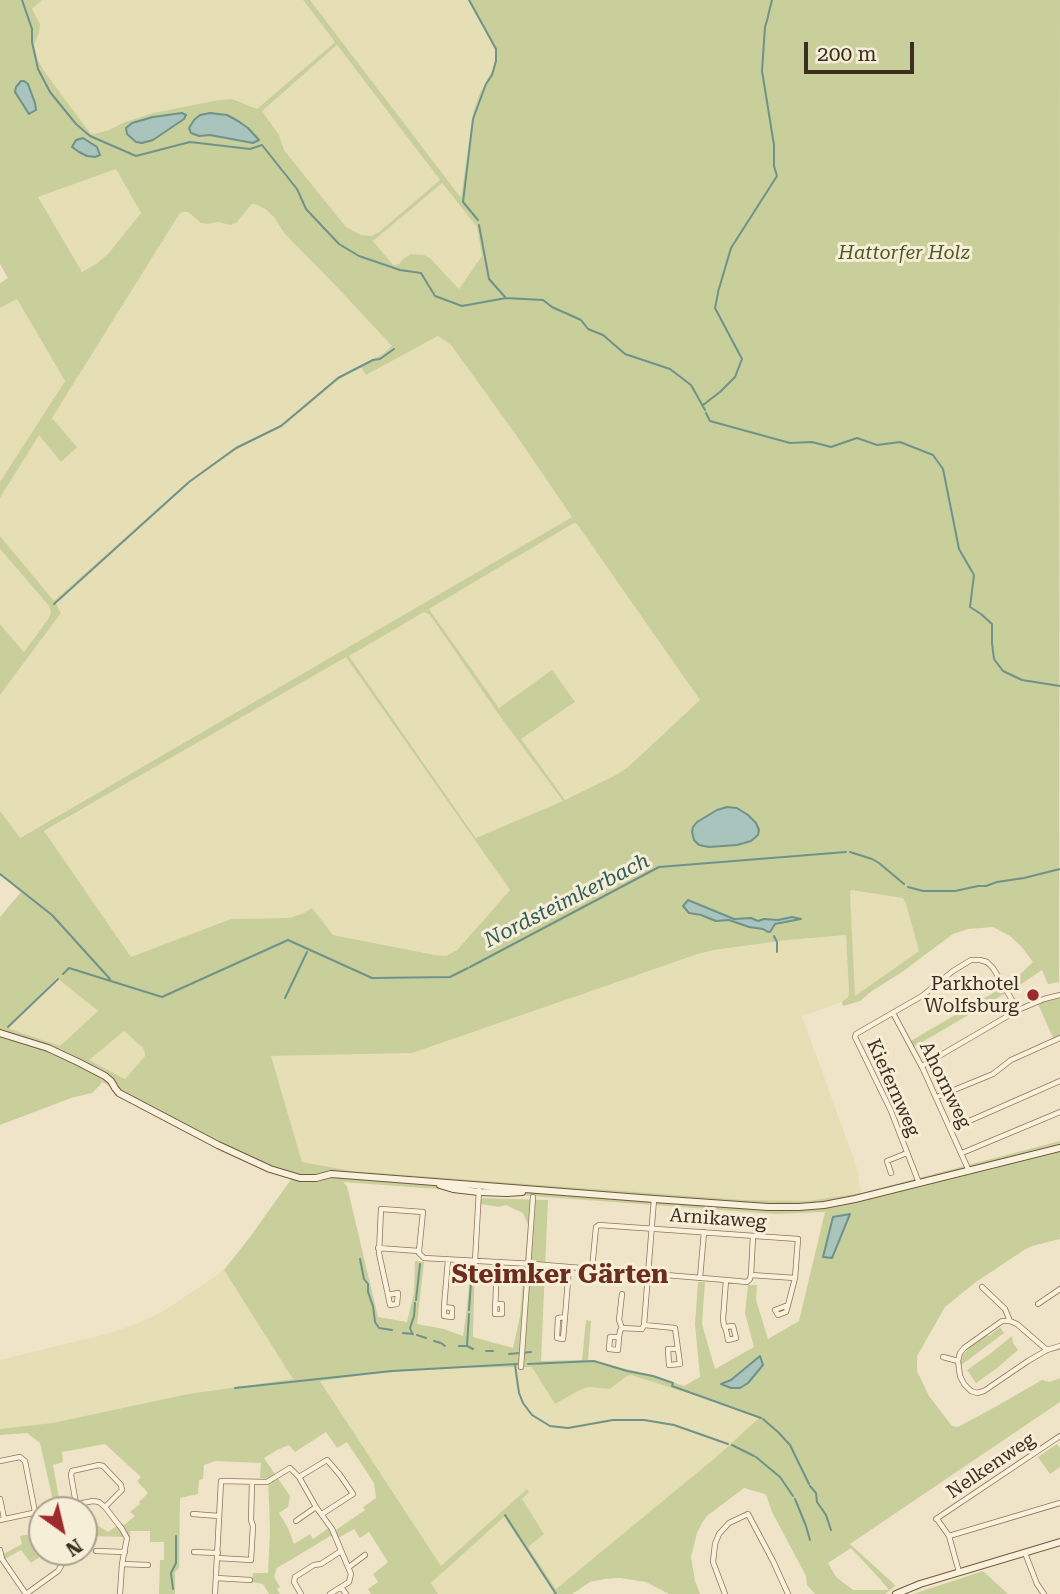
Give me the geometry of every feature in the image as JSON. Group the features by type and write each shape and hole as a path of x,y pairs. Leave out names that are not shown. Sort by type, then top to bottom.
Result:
{"street":[{"path":"893,1013 922,996 966,962 975,959 987,962 993,968 1018,1010"},
{"path":"922,1066 1018,1010 1060,995"},
{"name":"Kiefernweg","path":"893,1013 855,1037 882,1089 919,1183"},
{"name":"Ahornweg","path":"893,1013 937,1097 969,1171"},
{"path":"0,1033 48,1048 109,1079 120,1093 218,1145 270,1169 300,1178 331,1174 424,1181 514,1193 543,1191 610,1195 632,1200 696,1206 729,1204 799,1207 858,1198 1060,1148"},
{"path":"937,1097 993,1074 1011,1060 1060,1038"},
{"path":"951,1129 1060,1081"},
{"path":"962,1153 1060,1112"},
{"name":"Kiefernweg","path":"891,1173 887,1161 907,1153"},
{"path":"475,1262 479,1189"},
{"path":"521,1367 533,1197"},
{"path":"643,1327 654,1201"},
{"path":"388,1295 378,1248 381,1209 423,1212 419,1253 424,1258 747,1282 751,1275 754,1236"},
{"name":"Arnikaweg","path":"592,1269 596,1227 599,1225 798,1239 795,1278"},
{"path":"700,1278 704,1232"},
{"path":"378,1248 419,1251"},
{"path":"444,1307 448,1260"},
{"path":"495,1304 497,1262"},
{"path":"565,1317 558,1318 556,1338 563,1339 565,1317 569,1268"},
{"path":"751,1275 795,1278 788,1305"},
{"path":"724,1328 726,1280"},
{"path":"982,1287 1005,1309 1010,1321"},
{"path":"1038,1304 1060,1289"},
{"path":"619,1337 622,1328 622,1294"},
{"path":"1047,1350 1017,1324 1010,1321 998,1323 969,1343 960,1353 960,1376 971,1391 984,1391 1028,1361 1060,1346"},
{"path":"622,1328 675,1328 677,1339 680,1364 670,1365 668,1349 678,1349"},
{"path":"943,1357 958,1361"},
{"name":"Nelkenweg","path":"959,1573 949,1536 937,1519 1060,1436"},
{"path":"0,1461 20,1457 25,1461 35,1496"},
{"path":"299,1477 327,1460 353,1494 322,1514"},
{"path":"75,1496 72,1471 103,1466 121,1485 122,1490 104,1507"},
{"path":"215,1594 221,1481 269,1482 290,1468 299,1477 332,1529 351,1573 351,1579 330,1594"},
{"path":"194,1552 251,1560 252,1482"},
{"path":"0,1499 2,1519 28,1513"},
{"path":"98,1502 126,1535 120,1594"},
{"path":"949,1536 1060,1503"},
{"path":"296,1521 316,1507"},
{"path":"193,1514 219,1516"},
{"path":"725,1594 713,1562 715,1544 719,1534 729,1523 748,1514 788,1594"},
{"path":"896,1594 920,1584 1060,1542"},
{"path":"0,1550 2,1559 26,1594 61,1566"},
{"path":"98,1551 125,1552"},
{"path":"301,1594 293,1579 341,1551"},
{"path":"1026,1553 1037,1584 1044,1594"},
{"path":"349,1567 365,1555"},
{"path":"122,1564 148,1565"},
{"path":"216,1578 250,1580"},
{"path":"341,1587 346,1594"}],"shaded area":[{"path":"42,0 303,0 335,42 257,109 232,99 218,100 153,113 94,134 90,133 38,60 34,44 40,24 32,9"},
{"path":"310,0 470,0 495,50 495,59 473,113 461,199"},
{"path":"337,45 440,180 372,236 361,235 346,227 284,150 276,130 261,111"},
{"path":"116,169 141,213 101,261 82,272 38,197"},
{"path":"441,182 477,227 483,256 459,289 430,258 424,255 403,259 399,264 392,265 373,241"},
{"path":"252,204 272,214 284,233 393,346 343,374 281,425 237,447 184,485 54,601 0,536 0,498 39,435 77,447 52,418 180,213 187,212 201,223 218,222 230,225 236,223"},
{"path":"17,299 65,381 0,482 0,308"},
{"path":"438,336 451,345 572,517 19,838 0,811 0,695 61,613 55,602 183,487 229,454 287,423 342,377 361,367 366,375"},
{"path":"574,523 701,700 628,767 565,800 520,739 575,703 552,671 499,709 429,609"},
{"path":"0,549 51,609 49,618 24,652 0,624"},
{"path":"424,612 430,615 563,801 477,838 349,656"},
{"path":"346,656 510,890 459,947 446,956 333,935 312,908 290,918 231,919 132,958 44,832"},
{"path":"851,890 903,898 919,951 854,997 850,893"},
{"path":"846,935 848,997 842,1002 802,1016 857,1168 861,1193 807,1201 746,1200 352,1171 302,1162 271,1056 412,1053 708,951"},
{"path":"58,978 98,1011 60,1046 7,1028"},
{"path":"124,1031 145,1053 125,1079 88,1060"},
{"path":"224,1270 294,1379 188,1394 52,1423 0,1429 0,1360 107,1334 136,1324 162,1312"},
{"path":"533,1367 555,1404 588,1387 610,1389 631,1375 759,1418 715,1458 556,1589 528,1547 521,1499 527,1490 441,1567 320,1380 457,1368"},
{"path":"504,1517 554,1592 438,1594 431,1583"}],"green space":[{"name":"Hattorfer Holz","path":"0,0 42,0 32,9 40,24 34,45 38,60 90,133 94,134 153,113 218,100 232,99 257,109 335,42 303,0 310,0 461,198 473,113 495,59 495,50 470,0 1060,0 1059,982 1048,984 1042,970 912,1048 909,1042 1014,980 1033,962 1021,946 993,927 968,929 953,934 860,1001 843,1006 842,1002 849,993 846,935 788,940 698,954 412,1053 271,1056 302,1162 352,1171 746,1200 807,1201 861,1193 1060,1141 1060,1239 1024,1250 976,1282 945,1307 917,1356 917,1371 929,1396 952,1426 958,1427 1042,1380 1050,1382 1060,1378 1060,1402 850,1544 894,1584 895,1586 885,1594 815,1594 807,1585 806,1576 765,1494 744,1488 707,1516 697,1533 691,1557 700,1594 669,1594 646,1582 620,1578 590,1582 572,1594 552,1594 554,1592 504,1517 431,1583 438,1594 371,1594 368,1589 378,1582 373,1574 388,1562 369,1532 360,1538 354,1529 335,1540 332,1535 277,1568 274,1577 280,1587 277,1589 280,1594 269,1594 263,1584 252,1582 253,1573 268,1573 268,1479 260,1478 261,1463 215,1461 204,1465 198,1494 180,1498 179,1568 175,1572 175,1594 159,1594 160,1560 164,1560 164,1542 150,1542 150,1531 130,1531 130,1537 98,1536 98,1526 108,1532 121,1523 124,1525 135,1516 130,1512 148,1493 137,1481 141,1477 105,1444 62,1452 63,1462 53,1465 59,1496 52,1496 40,1443 27,1433 0,1435 0,1429 52,1423 188,1394 293,1379 224,1270 295,1174 257,1162 102,1082 92,1093 71,1098 0,1125 0,917 21,892 0,874 0,811 20,838 572,517 451,345 438,336 366,375 361,367 342,377 287,423 236,450 183,487 55,602 61,613 0,695 0,624 24,652 51,612 49,606 0,549 0,536 54,601 184,485 237,447 281,425 343,374 383,354 392,346 284,233 265,209 252,204 236,223 230,225 218,222 201,223 188,212 180,213 52,418 77,447 61,462 39,435 0,498 0,482 65,381 17,299 0,308 0,283 8,278 0,264","holes":["337,45 440,180 379,232 372,236 361,235 346,227 284,150 279,135 262,111","181,113 184,120 153,140 136,142 127,134 132,123","227,115 248,128 252,143 210,135 198,136 191,133","116,169 141,213 108,254 82,272 38,197","442,183 477,227 482,256 459,289 424,255 411,254 399,264 393,265 373,241","574,523 700,700 628,767 565,800 521,739 575,702 552,670 499,708 429,609","424,612 430,615 563,801 476,838 349,656","346,657 510,890 457,950 446,956 333,935 312,908 290,918 231,919 131,957 44,831","851,890 903,898 919,951 855,996","57,978 98,1011 60,1046 7,1028","124,1031 145,1053 125,1079 89,1060","343,1182 776,1214 825,1212 799,1321 768,1339 756,1300 757,1285 748,1285 745,1313 754,1347 715,1369 702,1324 705,1282 698,1282 695,1324 700,1377 684,1386 648,1374 588,1360 591,1321 586,1320 582,1360 541,1361 548,1200 479,1198 481,1204 499,1207 506,1205 523,1213 528,1225 520,1316 513,1348 473,1337 475,1261 471,1261 463,1336 417,1324 424,1262 415,1261 414,1293 407,1322 378,1317 347,1186","532,1367 555,1404 588,1387 610,1389 631,1375 759,1418 715,1458 556,1589 528,1547 544,1534 522,1499 529,1492 527,1489 441,1566 320,1381 379,1373","326,1432 337,1448 347,1442 374,1483 376,1498 363,1507 365,1510 336,1530 333,1525 313,1539 310,1534 294,1544 279,1513 288,1507 290,1496 264,1458 289,1445 295,1452","851,1548 889,1590 853,1590 836,1577 828,1563"]},
{"path":"1060,995 1060,1038 1054,1040 1037,1002"},
{"path":"1000,1327 1004,1333 960,1366 968,1349 986,1334 989,1336"},
{"path":"1012,1336 1018,1350 976,1383 967,1370"},
{"path":"1057,1444 1060,1448 1060,1467 1050,1474 1038,1457"},
{"path":"28,1535 28,1559 21,1550 0,1562 0,1556 22,1544 20,1536"},
{"path":"983,1571 1008,1594 913,1594 974,1574"}],"water":[{"path":"21,81 28,84 35,103 36,110 29,114 15,92"},
{"path":"182,113 186,115 184,119 153,140 136,142 127,134 126,128 132,123"},
{"path":"200,115 227,115 238,121 259,140 253,143 191,133 189,128 194,120"},
{"path":"83,138 97,147 100,155 87,156 72,147 76,140"},
{"path":"737,808 748,815 756,823 758,835 751,841 737,845 699,845 694,840 693,827 717,810"},
{"path":"688,900 734,919 801,919 775,924 768,932 729,920 716,921 689,913 683,906"},
{"path":"850,1214 832,1258 823,1257 833,1217"},
{"path":"760,1356 763,1365 748,1383 740,1388 721,1384 731,1380"}],"waterway":[{"path":"22,0 32,29 38,69 50,92 76,124 90,136 136,156 190,142 250,149 262,145 297,189 306,209 339,244 359,256 400,270 421,273 435,296 462,306 506,298 543,300 581,320 588,329 603,335 625,354 670,369 691,385 705,410"},
{"path":"469,0 496,49 492,75 473,119 463,202 478,220"},
{"path":"768,16 772,0"},
{"path":"718,292 731,248 777,176 762,71 768,17"},
{"path":"479,225 489,279 505,297"},
{"path":"703,405 735,377 742,359 715,308 718,293"},
{"path":"54,604 189,482 236,448 281,426 338,378 380,359 394,349"},
{"path":"706,413 710,421 790,443 812,442 831,447 857,438 877,445 900,442 933,455 943,469 959,549 974,575 970,607 992,624 994,659 1003,671 1022,680 1060,686"},
{"name":"Nordsteimkerbach","path":"470,967 659,867 846,852"},
{"name":"Nordsteimkerbach","path":"850,852 879,863 904,884"},
{"name":"Nordsteimkerbach","path":"908,887 923,891 955,891 1060,869"},
{"path":"0,874 52,915 110,979"},
{"path":"774,936 777,952"},
{"name":"Nordsteimkerbach","path":"63,974 69,968 162,997 288,940 372,978 450,977 468,968"},
{"path":"285,998 307,952"},
{"name":"Nordsteimkerbach","path":"8,1027 58,979"},
{"path":"360,1259 375,1322 379,1328 392,1330"},
{"path":"416,1300 420,1264"},
{"path":"469,1310 472,1269"},
{"path":"412,1333 410,1328 415,1303"},
{"path":"469,1314 467,1346 473,1349"},
{"path":"403,1333 413,1334"},
{"path":"417,1335 426,1338"},
{"path":"434,1341 445,1346"},
{"path":"459,1346 467,1346"},
{"path":"486,1351 493,1351"},
{"path":"509,1354 531,1352"},
{"path":"528,1364 594,1361 653,1376 673,1383 672,1386 761,1418"},
{"path":"235,1388 392,1371 517,1364"},
{"path":"515,1365 523,1403 532,1415 550,1426 568,1428 613,1420 644,1420 674,1425 728,1444"},
{"path":"763,1419 790,1445 809,1484"},
{"path":"732,1445 754,1456"},
{"path":"756,1457 780,1477 793,1496"},
{"path":"810,1486 816,1493 817,1502 826,1515 831,1530"},
{"path":"795,1499 810,1540"},
{"path":"505,1515 556,1594"},
{"path":"173,1589 171,1573 176,1563 176,1536"}],"place":[{"name":"Parkhotel Wolfsburg","path":"1033,995"}],"district":[{"name":"Steimker Gärten","path":"560,1275"}]}
